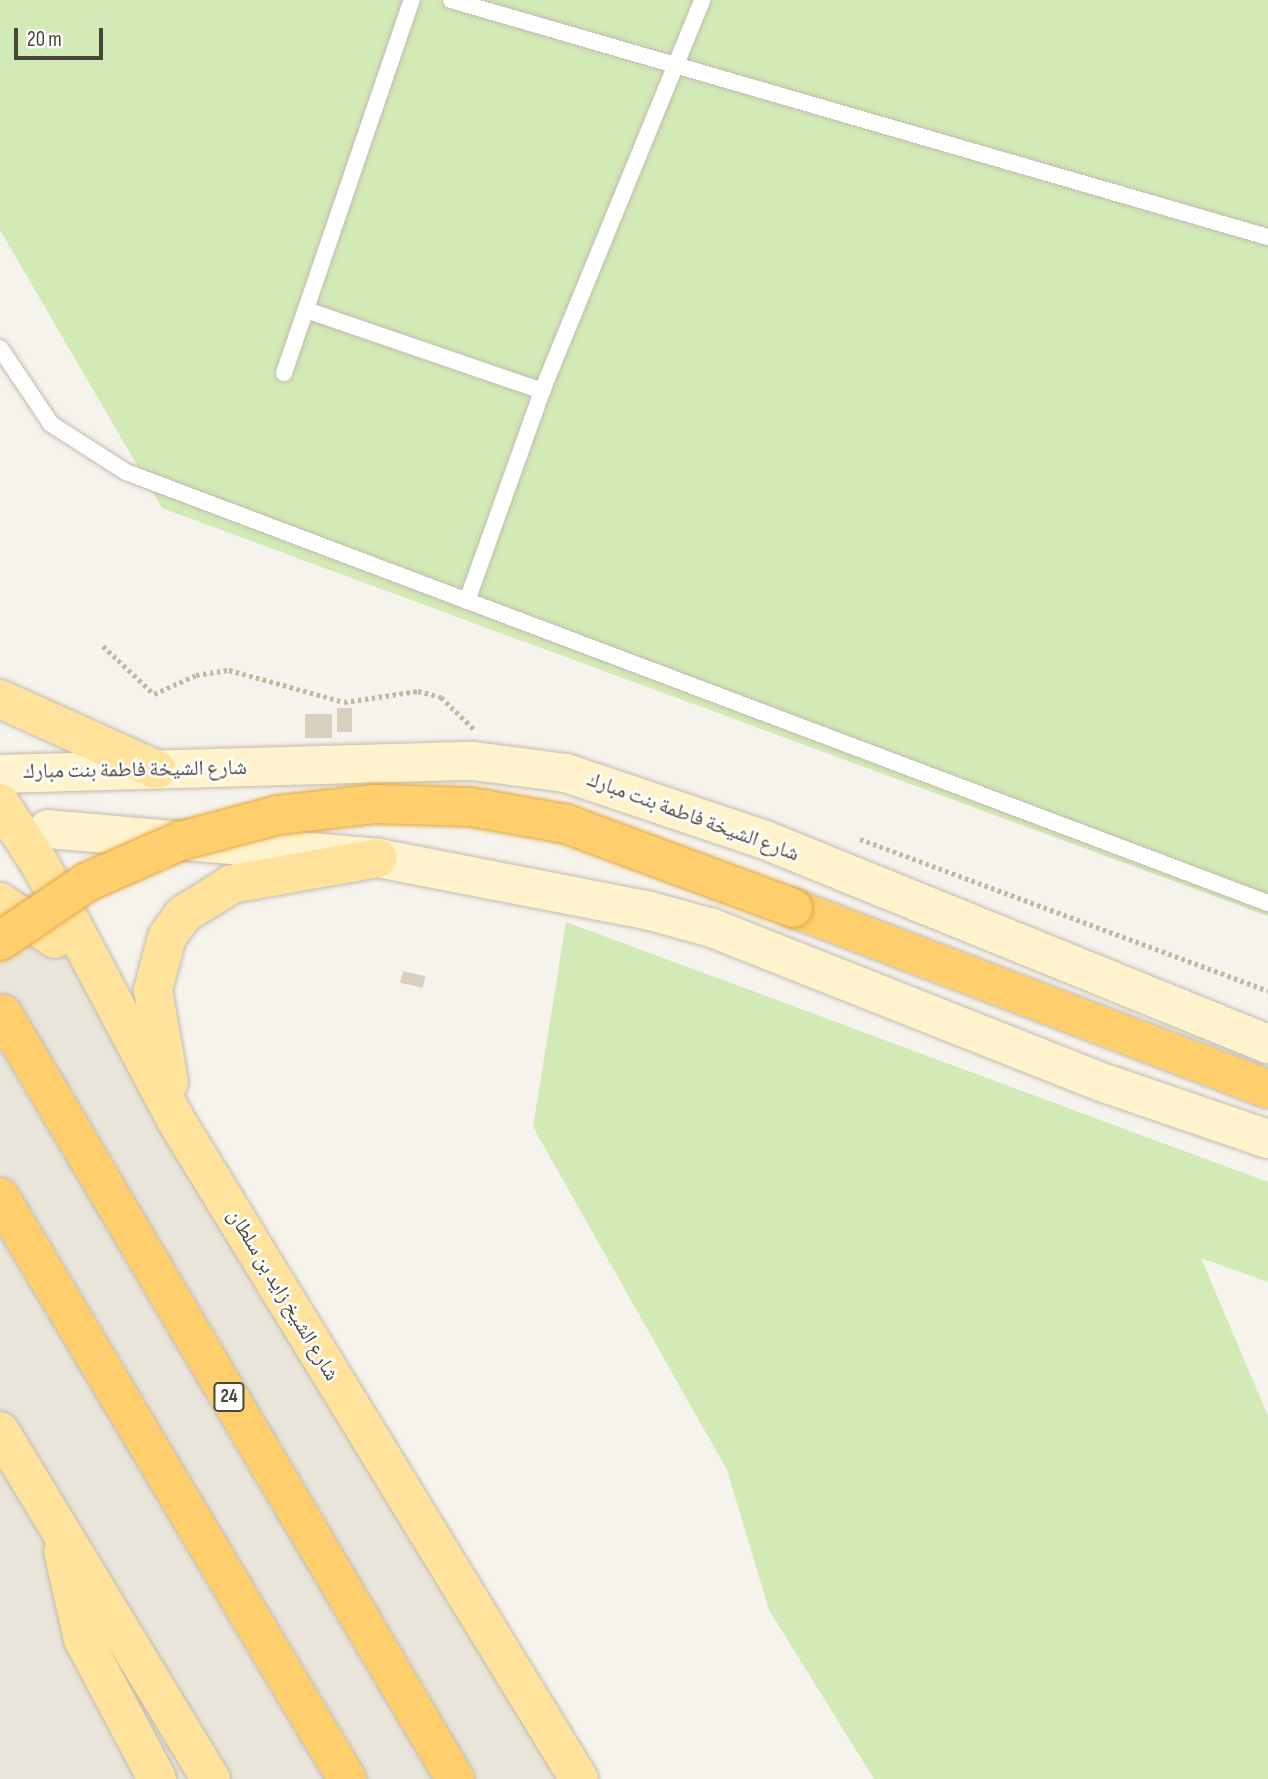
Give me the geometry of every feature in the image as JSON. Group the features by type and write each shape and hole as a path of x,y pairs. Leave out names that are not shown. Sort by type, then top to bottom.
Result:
{"highway":[{"path":"0,941 87,882 180,841 278,815 374,804 471,807 566,824 1268,1089"},
{"name":"24","path":"3,1014 455,1779"},
{"path":"0,1197 347,1779"}],"main road":[{"path":"0,699 157,770"},
{"name":"شارع الشيخ زايد بن سلطان","path":"16,822 177,1122 579,1779"},
{"path":"177,1122 153,990 167,937 184,914 232,884 378,858"},
{"path":"0,902 94,967"},
{"path":"0,1431 211,1779"},
{"path":"61,1532 83,1639 156,1779"}],"street":[{"name":"شارع الشيخة فاطمة بنت مبارك","path":"0,774 473,761 611,784 1268,1044"},
{"path":"16,822 378,858 572,892 712,928 1107,1084 1268,1139"}],"lane":[{"path":"284,373 412,0"},
{"path":"451,0 1268,237"},
{"path":"467,601 542,391 702,0"},
{"path":"306,310 542,391"},
{"path":"0,348 37,409 99,459 1268,903"}],"shaded area":[{"path":"62,893 590,1779 0,1779 0,894"}],"green space":[{"path":"0,0 1268,0 1268,916 162,508 0,230"},
{"path":"566,922 1268,1182 1268,1282 1201,1258 1268,1416 1268,1779 874,1779 769,1610 727,1470 533,1127"}],"building":[{"path":"337,708 352,708 352,732 337,732"},
{"path":"305,714 332,714 332,738 305,738"},
{"path":"403,971 425,976 423,988 400,983"}]}
